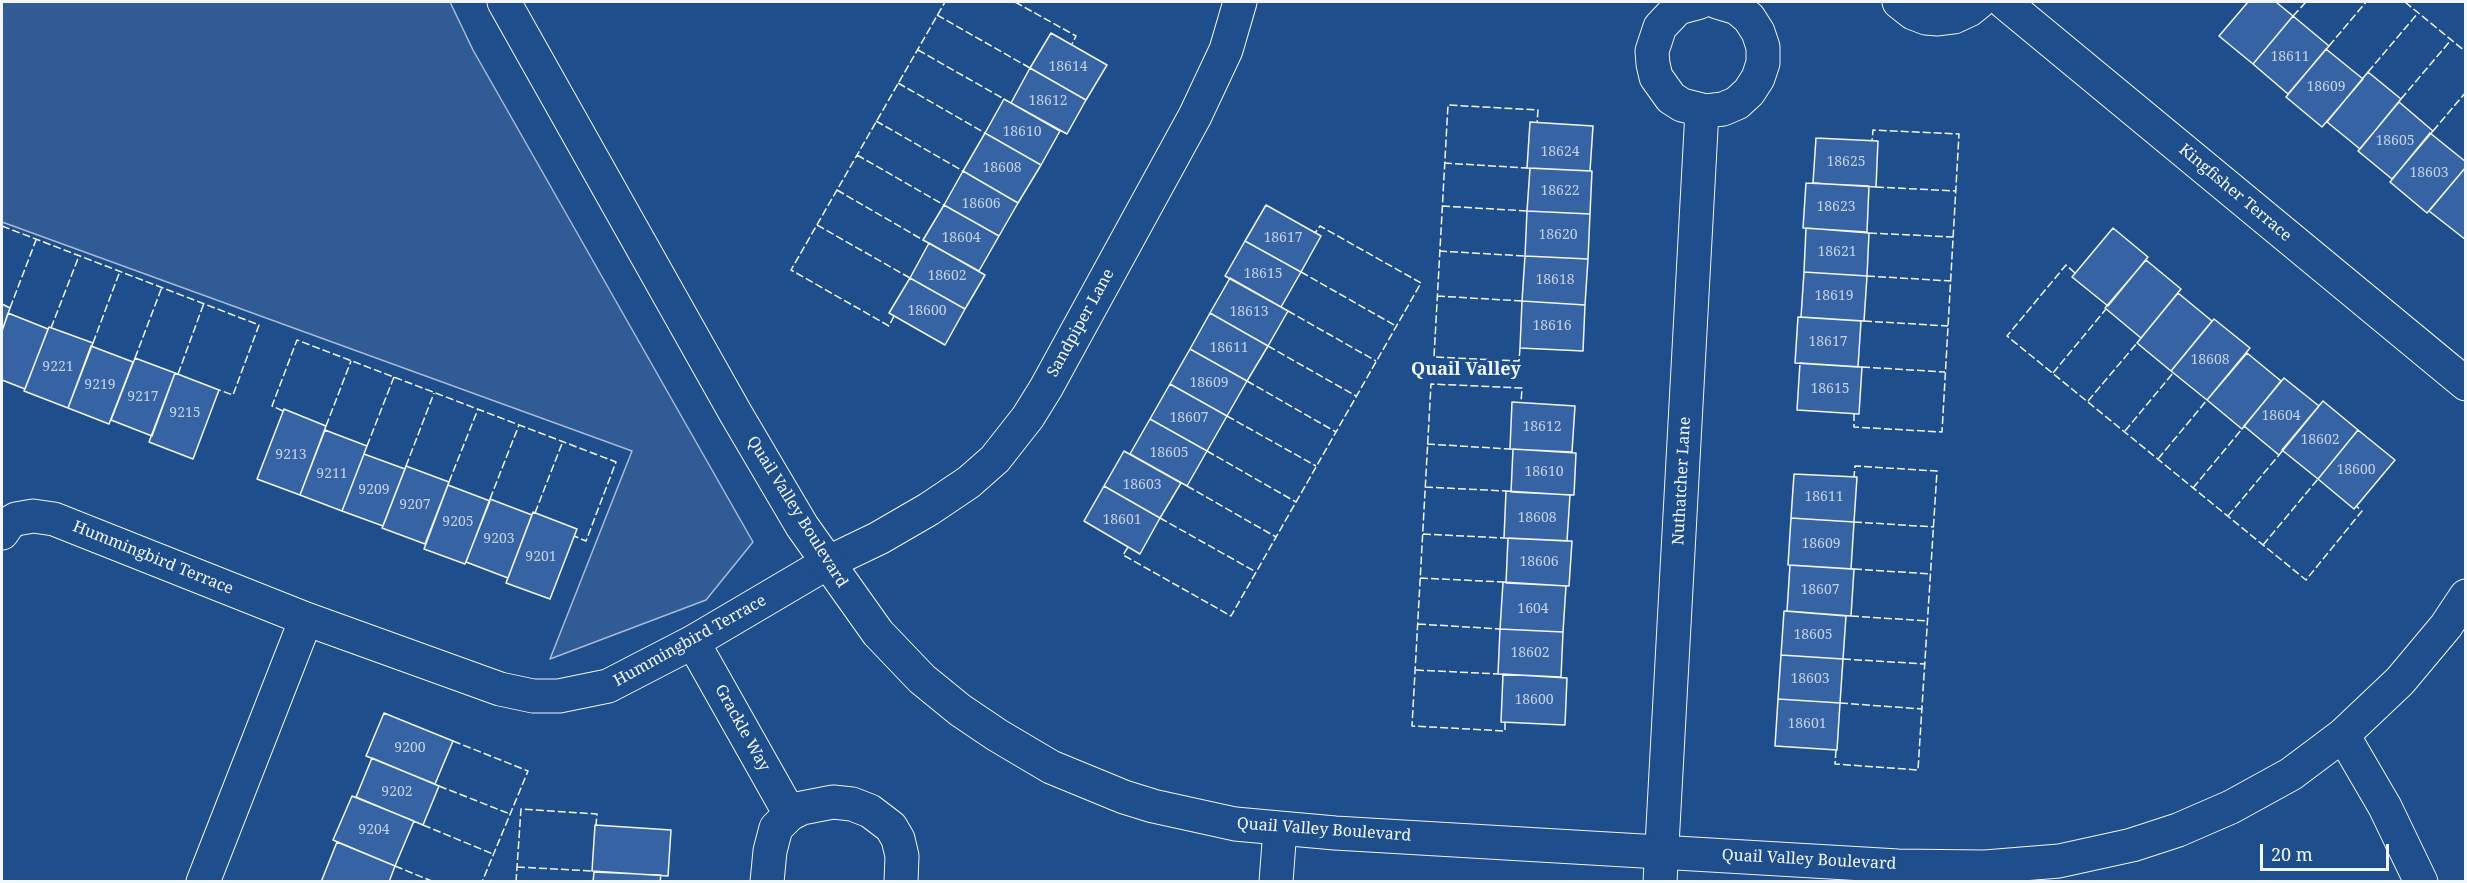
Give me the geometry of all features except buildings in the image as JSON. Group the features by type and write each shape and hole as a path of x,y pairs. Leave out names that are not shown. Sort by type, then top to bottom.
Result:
{"street":[{"name":"Quail Valley Boulevard","path":"504,2 736,414 802,526 878,633 910,667 960,710 1016,747 1063,772 1144,803 1214,821 1660,867 1961,868 2059,861 2132,845 2217,814 2291,774 2343,735 2400,681 2446,626 2466,596"},
{"name":"Sandpiper Lane","path":"827,563 879,538 929,509 969,482 995,459 1012,439 1046,388 1195,116 1226,50 1240,2"},
{"path":"1700,2 1678,8 1668,17 1658,33 1652,51 1656,77 1662,88 1682,105 1702,111 1723,109 1737,103 1749,92 1758,78 1763,63 1763,47 1758,32 1749,18 1737,8 1717,2"},
{"path":"1899,2 1913,13 1926,18 1938,19 1954,17 1979,2"},
{"name":"Kingfisher Terrace","path":"2004,2 2466,384"},
{"name":"Nuthatcher Lane","path":"1660,867 1702,111"},
{"name":"Hummingbird Terrace","path":"2,532 9,523 16,519 33,516 54,519 306,619 483,684 533,696 572,694 608,687 693,642 827,563"},
{"path":"203,882 306,619"},
{"name":"Grackle Way","path":"693,642 790,814"},
{"path":"2343,735 2385,807 2421,882"},
{"path":"767,882 770,851 776,828 790,814 819,803 833,802 852,804 870,811 891,827 898,839 902,856 902,882"},
{"path":"1276,882 1280,829"}],"shaded area":[{"path":"2,2 450,2 473,50 753,542 706,600 550,659 632,451 2,222"}],"fence":[{"path":"894,316 889,326 791,270 945,2"},
{"path":"1015,2 1076,36 1072,44"},
{"path":"2293,16 2306,2"},
{"path":"2329,46 2366,2"},
{"path":"2405,2 2466,52"},
{"path":"2368,72 2418,13"},
{"path":"937,15 1030,68"},
{"path":"2401,99 2451,40"},
{"path":"918,50 1004,99"},
{"path":"898,83 985,133"},
{"path":"2433,131 2466,92"},
{"path":"1520,348 1519,361 1434,357 1448,105 1538,110 1537,123"},
{"path":"876,121 963,171"},
{"path":"1854,413 1854,427 1942,432 1959,134 1873,130 1872,141"},
{"path":"857,155 944,205"},
{"path":"1444,163 1527,168"},
{"path":"1876,187 1956,191"},
{"path":"837,190 923,240"},
{"path":"1442,206 1527,211"},
{"path":"817,225 910,278"},
{"path":"2,226 259,325 233,395 219,390"},
{"path":"1128,547 1123,555 1231,616 1421,283 1320,226 1315,233"},
{"path":"1869,233 1953,237"},
{"path":"10,308 36,240"},
{"path":"1439,251 1525,256"},
{"path":"51,328 79,256"},
{"path":"2075,273 2066,265 2007,336 2306,580 2362,511 2356,506"},
{"path":"93,343 120,271"},
{"path":"1301,272 1396,326"},
{"path":"1867,276 1951,281"},
{"path":"135,358 162,287"},
{"path":"1437,296 1522,301"},
{"path":"178,374 204,303"},
{"path":"2053,373 2106,309"},
{"path":"1288,311 1376,361"},
{"path":"1864,321 1948,326"},
{"path":"283,411 272,406 297,340 616,462 586,541 574,536"},
{"path":"2088,401 2137,343"},
{"path":"1268,346 1356,396"},
{"path":"326,426 351,361"},
{"path":"1862,367 1945,372"},
{"path":"2125,431 2173,373"},
{"path":"367,446 394,377"},
{"path":"1247,381 1336,432"},
{"path":"1505,722 1505,731 1412,726 1431,384 1522,388 1521,403"},
{"path":"406,466 434,393"},
{"path":"2158,459 2207,400"},
{"path":"449,482 478,409"},
{"path":"1227,416 1316,466"},
{"path":"490,499 519,425"},
{"path":"2193,488 2242,429"},
{"path":"535,513 563,441"},
{"path":"1427,444 1510,449"},
{"path":"1207,451 1296,502"},
{"path":"2228,516 2279,455"},
{"path":"1836,750 1835,764 1918,770 1937,471 1855,466 1854,477"},
{"path":"2263,545 2318,479"},
{"path":"1187,486 1276,537"},
{"path":"1425,487 1506,491"},
{"path":"1160,518 1256,572"},
{"path":"1854,522 1934,527"},
{"path":"1423,534 1504,538"},
{"path":"1854,569 1931,574"},
{"path":"1420,578 1503,582"},
{"path":"1851,616 1928,621"},
{"path":"1418,624 1500,629"},
{"path":"1843,659 1925,664"},
{"path":"1416,670 1498,674"},
{"path":"1840,703 1922,709"},
{"path":"453,741 528,771 482,882"},
{"path":"439,786 510,814"},
{"path":"516,882 521,809 597,814 596,825"},
{"path":"423,825 493,854"},
{"path":"395,866 434,882"},
{"path":"517,867 592,871"}],"district":[{"name":"Quail Valley","path":"1466,370"}]}
